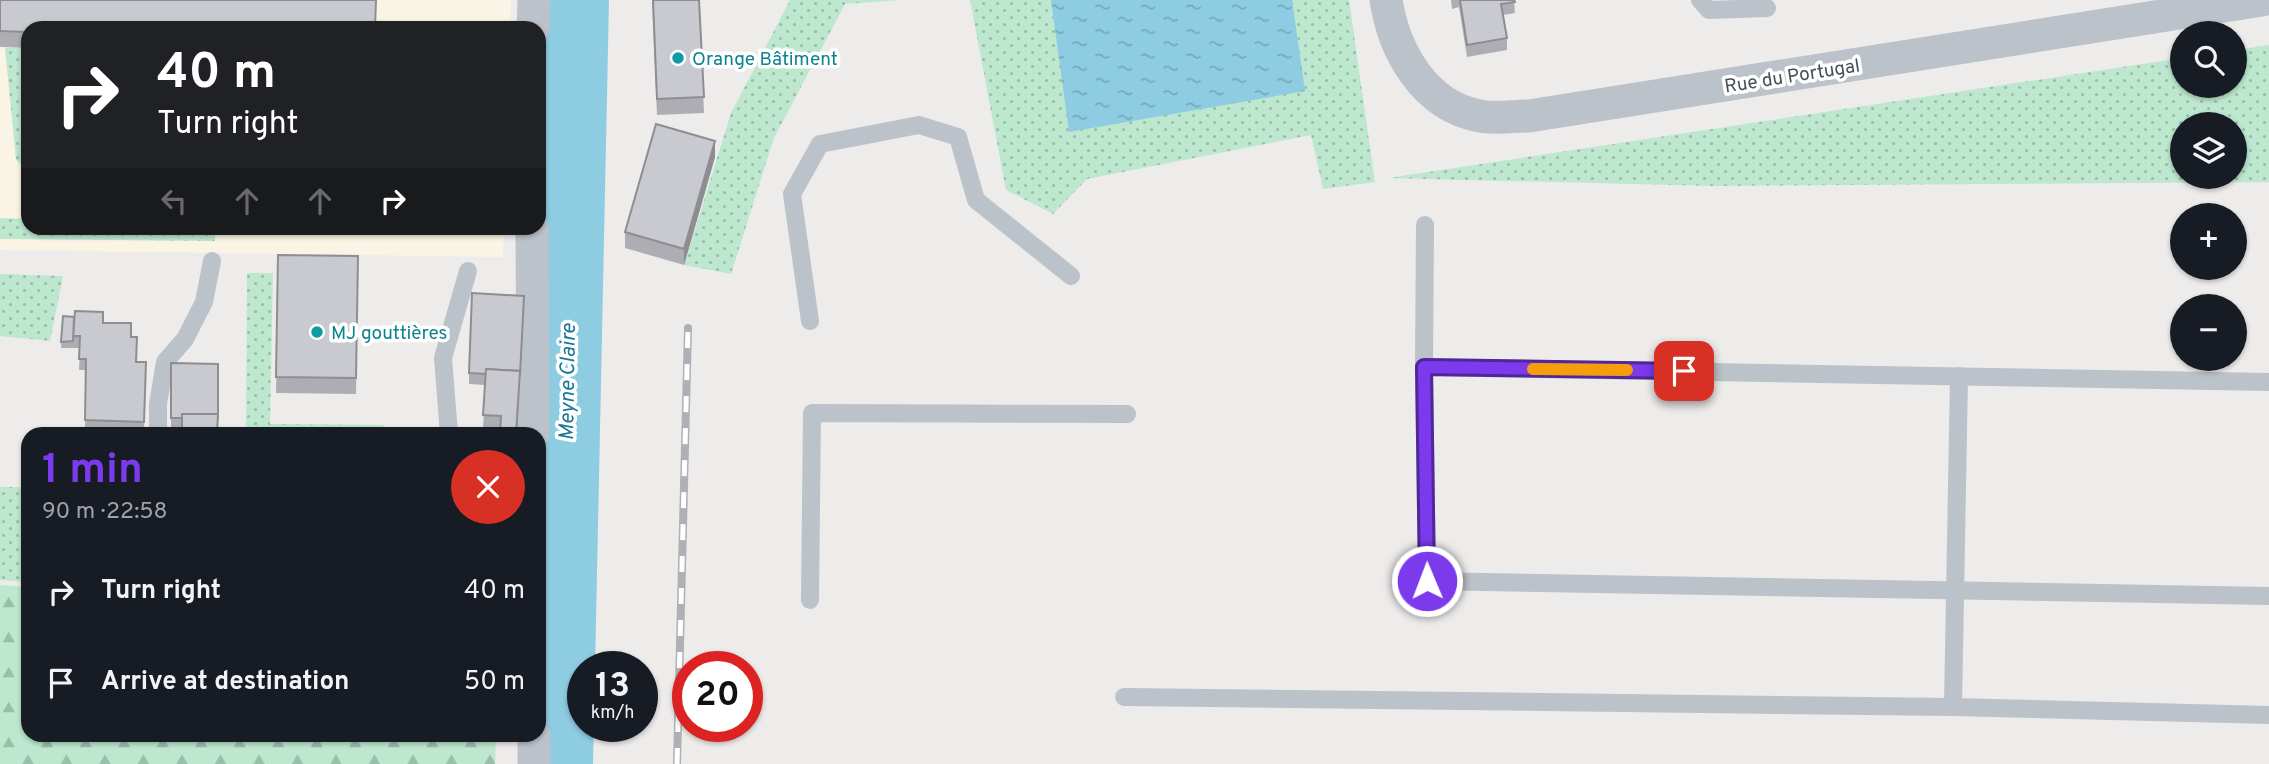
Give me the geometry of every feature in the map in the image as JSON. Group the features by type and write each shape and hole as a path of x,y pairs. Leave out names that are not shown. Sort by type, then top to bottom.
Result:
{"street":[{"path":"533,21 534,0"},
{"name":"Rue du Portugal","path":"1386,0 1391,30 1415,76 1443,102 1479,116 1529,116 2262,0"},
{"path":"532,235 533,427"},
{"path":"534,742 534,764"}],"lane":[{"path":"1700,0 1709,10 1767,8"},
{"path":"810,321 792,194 814,154 820,144 919,125 958,138 976,200 1071,276"},
{"path":"1425,225 1427,581 2269,596"},
{"path":"158,427 158,404 165,362 185,339 204,302 212,261"},
{"path":"448,427 443,358 468,271"},
{"path":"1424,367 2269,382"},
{"path":"1953,707 1959,376"},
{"path":"810,600 812,413 1127,414"},
{"path":"1124,697 1953,707 2269,715"}],"shaded area":[{"path":"0,0 511,0 510,21 21,21 21,235 504,235 503,257 0,250"}],"green space":[{"path":"790,0 901,0 845,4 774,138 731,274 684,265 731,113"},
{"path":"970,0 1349,0 1375,182 1323,189 1311,135 1087,179 1053,214 1006,190"},
{"path":"2269,45 2269,182 2247,182 2247,112 2170,112 2170,183 1714,186 1388,178 2170,60 2170,98 2247,98 2247,48"},
{"path":"5,48 21,48 21,164 16,160"},
{"path":"0,218 21,219 21,235 215,235 215,241 0,239"},
{"path":"247,273 273,273 270,424 384,427 246,427"},
{"path":"0,274 63,276 50,341 0,336"},
{"path":"0,487 21,487 21,582 0,580"},
{"path":"0,585 21,586 21,742 496,742 495,764 0,764"}],"water":[{"path":"1051,0 1292,0 1305,91 1069,132"}],"building":[{"path":"0,0 376,0 375,21 21,21 21,32 0,31"},
{"name":"Orange Bâtiment","path":"653,0 699,0 704,97 657,99"},
{"path":"1460,0 1514,0 1515,2 1501,4 1507,38 1467,45"},
{"path":"656,124 715,141 684,249 625,232"},
{"name":"MJ gouttières","path":"278,255 358,256 356,378 276,377"},
{"path":"472,293 524,296 520,375 520,371 486,369 486,374 469,373"},
{"path":"75,311 103,312 103,323 131,323 131,337 137,337 136,362 146,362 144,422 85,420 86,359 79,359 80,336 73,336"},
{"path":"63,316 74,317 73,341 61,342"},
{"path":"171,363 218,364 218,414 182,414 182,418 171,418"},
{"path":"486,369 520,371 516,427 500,427 501,416 483,415"},
{"path":"182,414 218,414 217,427 182,427"}],"waterway":[{"name":"Meyne Claire","path":"559,764 575,0"}],"railway":[{"path":"677,764 688,328"}],"slow traffic":[{"path":"1533,369 1627,370"}],"place":[{"name":"Orange Bâtiment","path":"678,58"},
{"name":"MJ gouttières","path":"317,332"}],"route":[{"path":"1427,581 1424,367 1684,371"}]}
